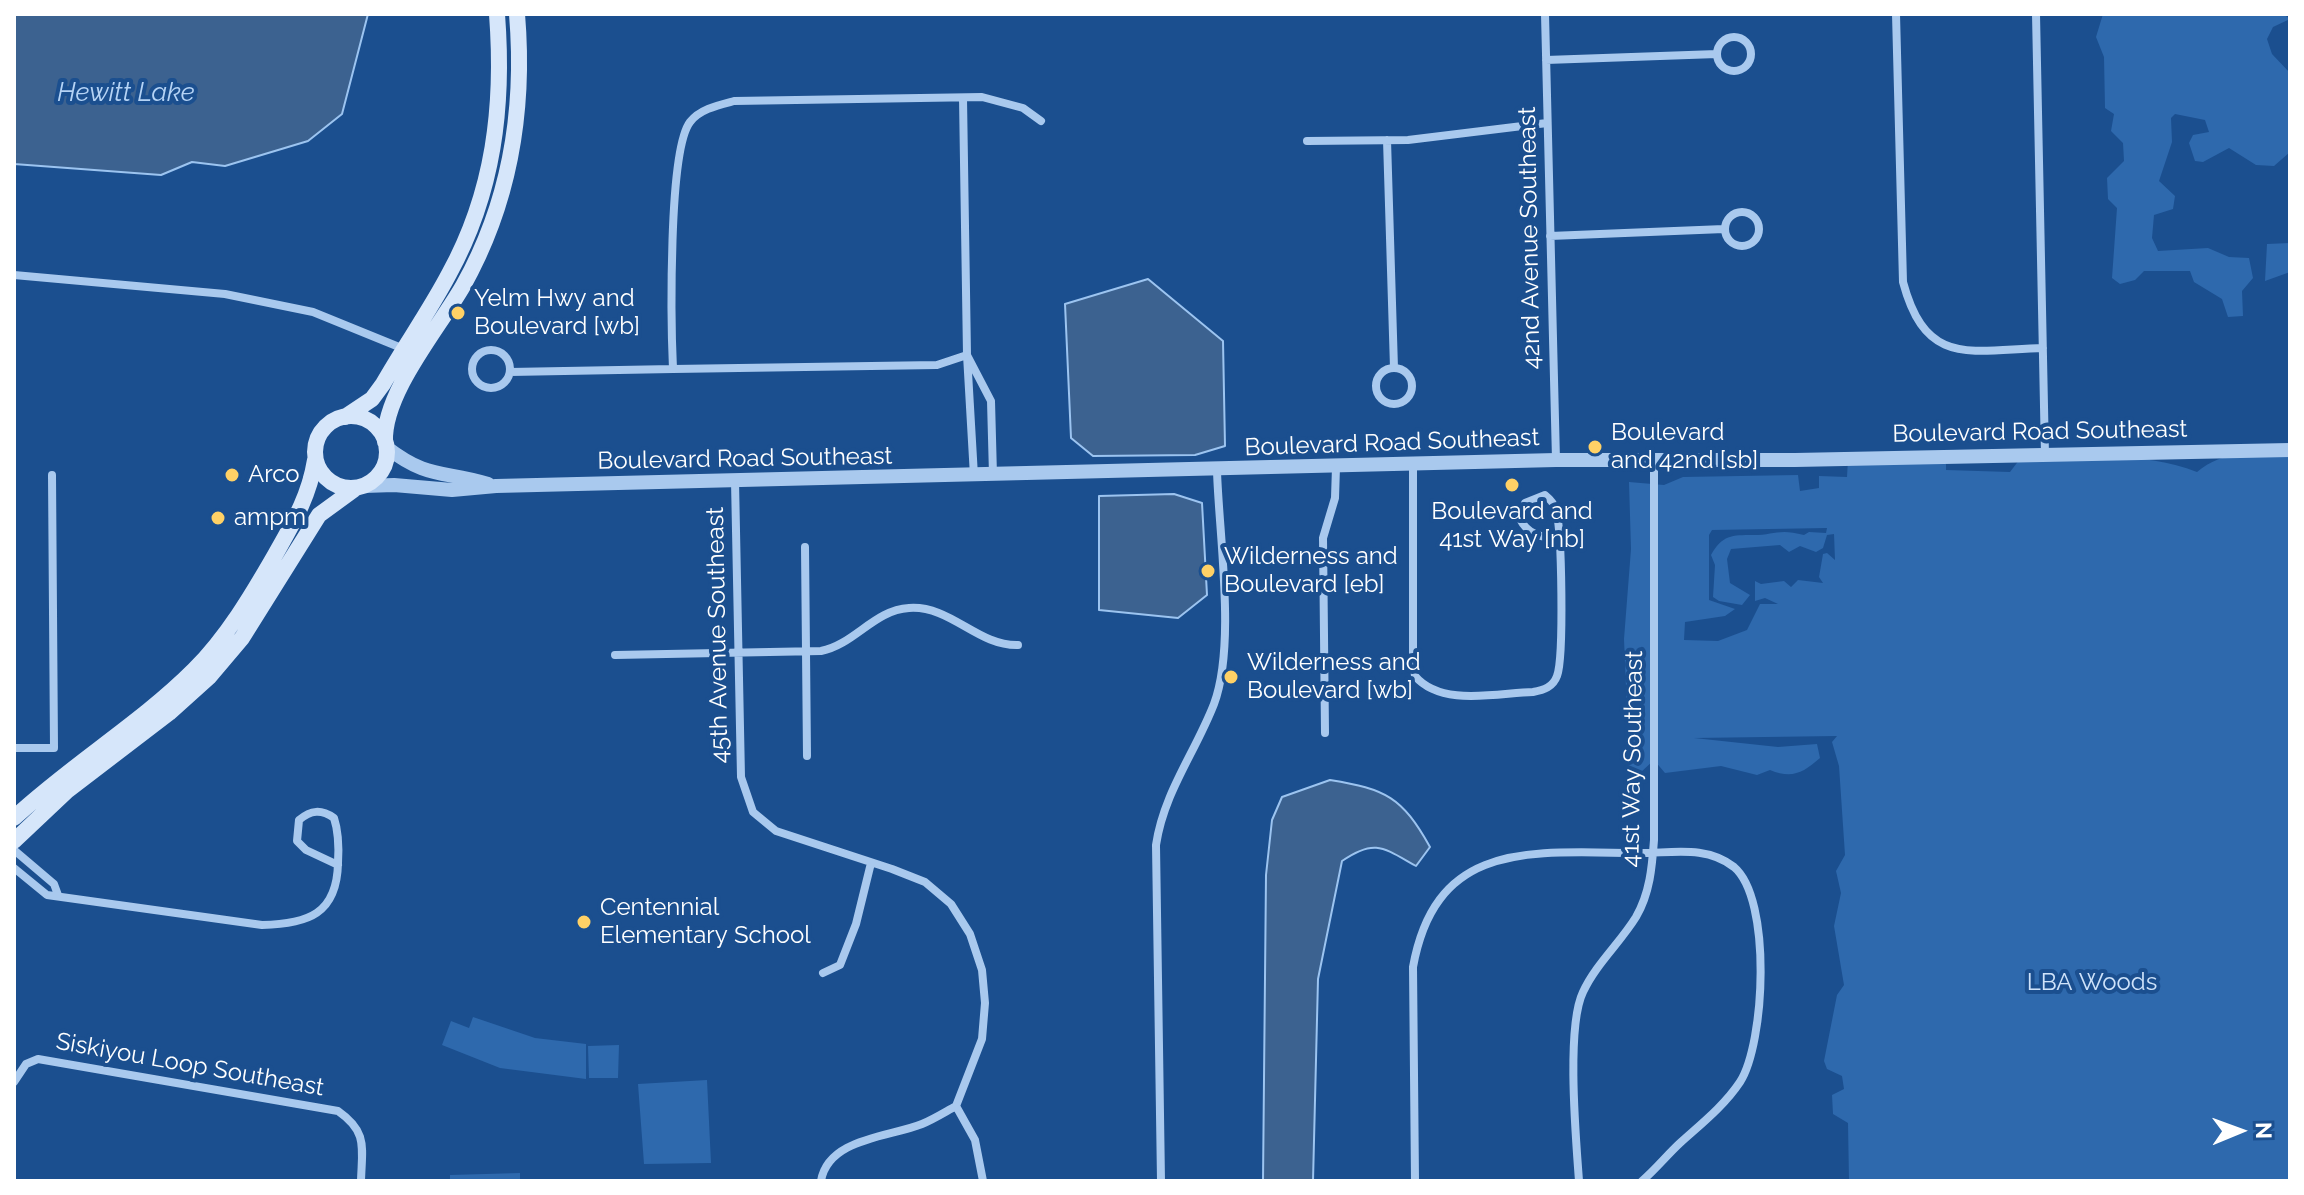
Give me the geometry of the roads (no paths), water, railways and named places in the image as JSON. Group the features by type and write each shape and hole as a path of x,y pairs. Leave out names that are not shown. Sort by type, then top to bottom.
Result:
{"main road":[{"path":"14,818 50,784 194,670 231,626 309,494 321,432 372,399 405,349 461,251 486,182 500,100 497,14"},
{"path":"14,841 67,791 169,713 209,677 242,638 319,515 380,473 394,399 464,284 497,208 509,165 519,101 517,14"},
{"path":"345,417 365,419 374,425 386,445"},
{"path":"315,460 325,478 334,484 360,487"}],"street":[{"name":"42nd Avenue Southeast","path":"1545,14 1556,460"},
{"path":"1896,14 1903,282 1911,314 1926,333 1948,347 2043,348"},
{"path":"2036,14 2045,455"},
{"path":"1730,37 1742,38 1751,53 1747,65 1731,71 1721,66 1717,54 1720,43 1730,37"},
{"path":"1546,60 1717,54"},
{"path":"963,98 967,355 974,477"},
{"path":"673,369 672,257 678,166 682,136 691,120 712,107 734,101 963,98 1001,100 1041,121"},
{"path":"1307,141 1387,140 1547,123"},
{"path":"1387,140 1394,368"},
{"path":"1741,211 1751,214 1759,228 1753,243 1742,246 1732,243 1724,229 1731,215 1741,211"},
{"path":"1550,236 1724,229"},
{"path":"14,275 225,294 313,312 405,349"},
{"path":"493,350 507,360 510,372 498,387 486,388 475,381 472,368 476,357 493,350"},
{"path":"510,372 937,365 967,355"},
{"path":"967,355 991,401 993,476"},
{"path":"1394,368 1404,371 1412,385 1405,400 1395,404 1380,397 1376,386 1379,376 1394,368"},
{"name":"Boulevard Road Southeast","path":"386,445 412,466 439,476 470,478 496,486"},
{"name":"Boulevard Road Southeast","path":"360,487 394,485 452,490 496,486 974,477 1556,460 2290,449"},
{"name":"41st Way Southeast","path":"1579,1181 1576,1033 1581,995 1598,965 1636,917 1651,880 1654,460"},
{"path":"1413,465 1413,660 1415,676 1433,691 1449,695 1533,692 1546,689 1556,679 1561,662 1558,539 1557,517 1551,500 1545,495 1525,503 1520,519 1525,529 1545,538 1558,539"},
{"path":"1325,733 1323,538 1335,498 1336,467"},
{"path":"1161,1181 1156,845 1161,812 1214,703 1223,668 1217,471"},
{"path":"14,748 54,748 52,475"},
{"name":"45th Avenue Southeast","path":"735,481 741,777 753,812 776,831 925,882 951,904 970,934 982,970 985,1003 982,1039 956,1106"},
{"path":"805,547 807,756"},
{"path":"615,655 835,648 884,615 908,608 936,612 1000,645 1018,645"},
{"path":"14,868 47,895 112,907 262,925 293,925 319,913 337,890 338,865 334,818 316,811 305,814 299,820 297,841 306,850 338,865"},
{"path":"14,850 54,884 58,895"},
{"path":"1415,1181 1413,967 1419,935 1439,897 1469,870 1490,860 1544,852 1715,855 1737,869 1751,896 1758,933 1758,1024 1751,1059 1740,1082 1642,1181"},
{"path":"823,973 840,965 856,924 871,863"},
{"name":"Siskiyou Loop Southeast","path":"14,1082 26,1064 38,1059 338,1111 356,1124 362,1140 361,1181"},
{"path":"821,1181 823,1171 842,1151 921,1124 956,1106 975,1140 983,1181"}],"water":[{"name":"Hewitt Lake","path":"14,14 368,14 342,114 308,141 225,166 192,162 161,175 14,164"},
{"path":"1148,279 1223,341 1225,446 1195,455 1093,456 1071,438 1065,304"},
{"path":"1174,494 1202,503 1207,595 1178,618 1099,610 1099,496"},
{"path":"1330,780 1365,787 1390,798 1410,817 1430,847 1416,866 1379,848 1363,850 1342,861 1318,979 1313,1181 1263,1181 1266,875 1272,820 1282,797"}],"place":[{"name":"Yelm Hwy and Boulevard [wb]","path":"458,313"},
{"name":"Boulevard and 42nd [sb]","path":"1595,447"},
{"name":"Arco","path":"232,475"},
{"name":"Boulevard and 41st Way [nb]","path":"1512,485"},
{"name":"ampm","path":"218,518"},
{"name":"Wilderness and Boulevard [eb]","path":"1208,571"},
{"name":"Wilderness and Boulevard [wb]","path":"1231,677"},
{"name":"Centennial Elementary School","path":"584,922"}],"park label":[{"name":"LBA Woods","path":"2092,983"}]}
